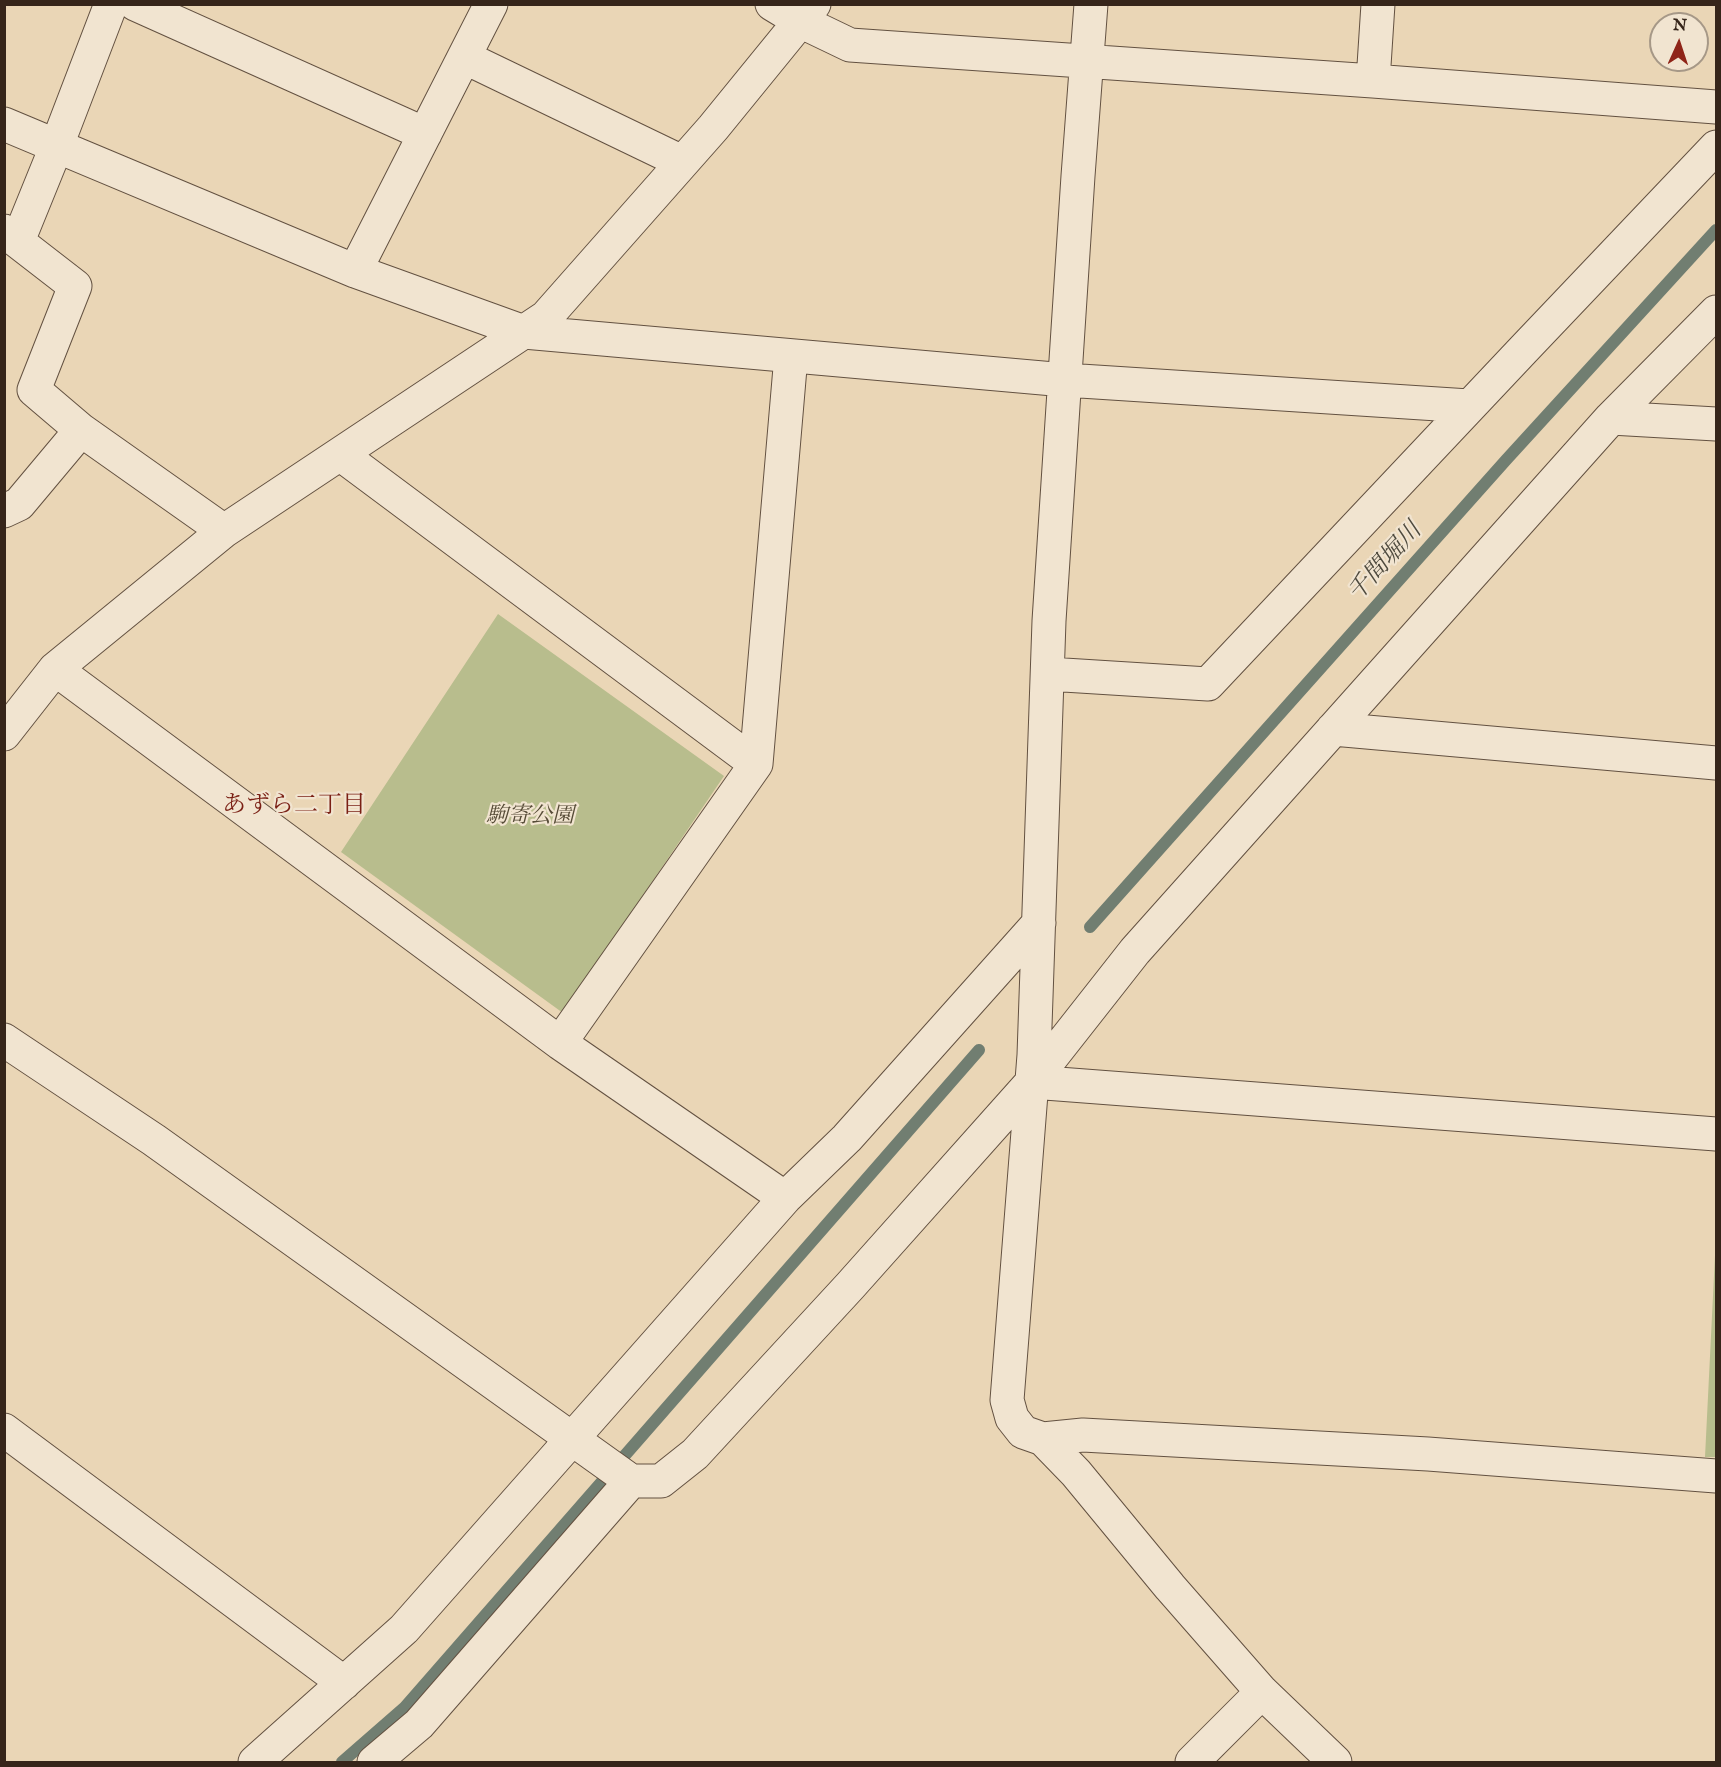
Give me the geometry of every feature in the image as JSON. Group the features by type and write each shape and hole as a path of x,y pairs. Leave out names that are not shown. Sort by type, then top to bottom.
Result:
{"street":[{"path":"111,4 57,145 11,236 75,286 33,390 81,430 224,531"},
{"path":"135,4 425,134"},
{"path":"355,271 491,4"},
{"path":"772,4 807,13 850,45 1716,107"},
{"path":"1091,4 1049,621 1032,1082 1006,1400 1012,1418 1023,1431 1043,1439 1076,1473 1170,1587 1262,1692 1335,1762"},
{"path":"1373,81 1378,4"},
{"path":"4,734 55,669 224,531 546,317 682,162 807,13"},
{"path":"464,57 682,162"},
{"path":"4,124 355,271 524,332 1065,380 1469,406"},
{"path":"1048,674 1208,684 1716,147"},
{"path":"4,1040 154,1140 628,1479 661,1481 695,1454 850,1286 1032,1082 1135,951 1611,418 1716,312"},
{"path":"560,1043 756,764 791,356"},
{"path":"1611,418 1716,424"},
{"path":"4,511 19,504 81,430"},
{"path":"340,454 756,764"},
{"path":"55,669 560,1043 785,1198"},
{"path":"1333,729 1716,763"},
{"path":"255,1762 404,1629 580,1445 785,1198 847,1138 1039,923"},
{"path":"1032,1082 1716,1134"},
{"path":"4,1430 344,1683"},
{"path":"1043,1439 1083,1435 1428,1454 1716,1476"},
{"path":"374,1762 420,1724 628,1479"},
{"path":"1192,1762 1262,1692"}],"green space":[{"name":"駒寄公園","path":"498,614 724,776 563,1013 341,852"},
{"path":"1716,1235 1716,1457 1705,1457"}],"waterway":[{"name":"千間堀川","path":"1090,927 1506,460 1716,230"},
{"path":"342,1762 405,1707 979,1050"}],"district":[{"name":"あずら二丁目","path":"294,807"}]}
